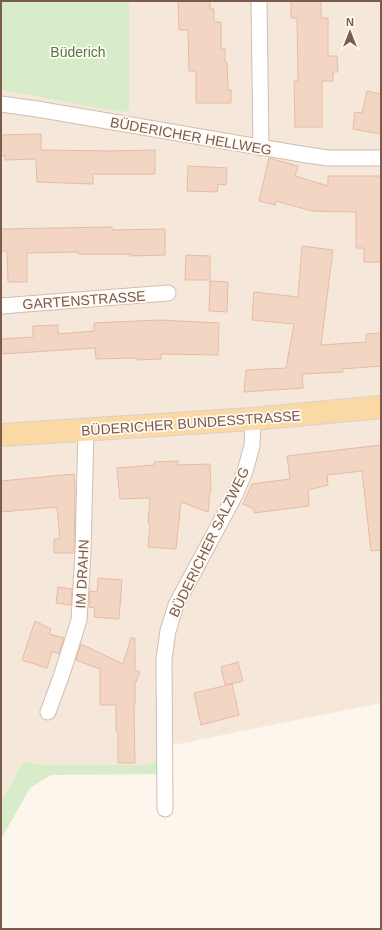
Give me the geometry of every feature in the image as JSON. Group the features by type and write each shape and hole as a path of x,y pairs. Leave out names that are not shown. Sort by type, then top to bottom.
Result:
{"main road":[{"name":"BÜDERICHER BUNDESSTRASSE","path":"1,435 254,419 381,407"}],"street":[{"path":"259,1 261,148"},
{"name":"BÜDERICHER HELLWEG","path":"1,104 328,158 381,158"},
{"name":"GARTENSTRASSE","path":"1,306 168,293"},
{"name":"BÜDERICHER SALZWEG","path":"165,809 164,658 168,631 176,605 234,495 245,471 252,446 254,419"},
{"name":"IM DRAHN","path":"48,712 79,620 86,430"}],"shaded area":[{"path":"1,1 381,1 381,703 164,747 161,758 147,765 42,765 24,761 1,801"}],"green space":[{"name":"Büderich","path":"1,1 129,1 129,110 121,112 1,90"},
{"path":"161,758 161,774 51,775 30,788 1,839 1,801 24,761 42,765 147,765"}],"building":[{"path":"178,1 210,1 210,9 214,9 214,22 221,22 221,49 225,49 228,90 231,90 231,103 196,103 196,71 189,71 188,30 179,30"},
{"path":"291,1 321,1 321,18 328,18 328,56 337,56 338,72 333,72 333,81 322,81 322,127 295,127 294,81 298,81 297,18 291,18"},
{"path":"367,91 381,94 381,134 353,129 355,112 362,113"},
{"path":"41,134 41,150 155,150 155,174 93,174 93,184 37,182 36,159 5,160 5,155 1,156 1,135"},
{"path":"269,158 298,166 295,176 328,186 328,176 381,176 381,262 364,262 364,248 356,248 356,212 312,211 276,201 275,205 259,201"},
{"path":"188,166 227,168 226,185 218,184 217,192 187,191"},
{"path":"112,227 112,230 165,229 165,255 130,256 130,254 78,254 78,252 27,253 27,282 8,282 7,251 1,251 1,229"},
{"path":"302,246 333,250 321,345 366,342 366,334 381,333 381,366 342,369 343,372 302,374 303,388 244,392 246,370 286,368 294,324 252,320 254,292 298,297"},
{"path":"186,255 210,256 210,280 185,280"},
{"path":"210,281 228,282 227,312 209,311"},
{"path":"159,320 219,323 218,355 161,354 161,359 96,359 95,348 1,354 1,339 33,337 33,326 58,325 58,334 94,331 94,323"},
{"path":"381,445 381,550 371,551 362,471 327,475 328,485 308,490 309,506 254,513 254,509 243,504 252,484 290,479 287,456"},
{"path":"178,461 178,465 210,464 211,491 208,512 181,502 176,549 148,547 150,498 120,499 117,468 154,465 154,462"},
{"path":"74,474 74,553 54,553 54,539 60,539 57,507 1,512 1,481"},
{"path":"98,578 122,580 119,619 94,617 95,608 89,607 90,591 97,592"},
{"path":"58,587 72,589 71,605 56,603"},
{"path":"35,621 51,629 49,634 64,638 59,654 52,651 47,668 22,660"},
{"path":"131,638 135,638 135,670 140,672 136,682 135,681 135,763 118,763 116,705 100,705 100,669 76,660 81,644 123,664"},
{"path":"238,662 243,681 225,685 221,667"},
{"path":"232,684 239,715 201,725 194,693"}]}
